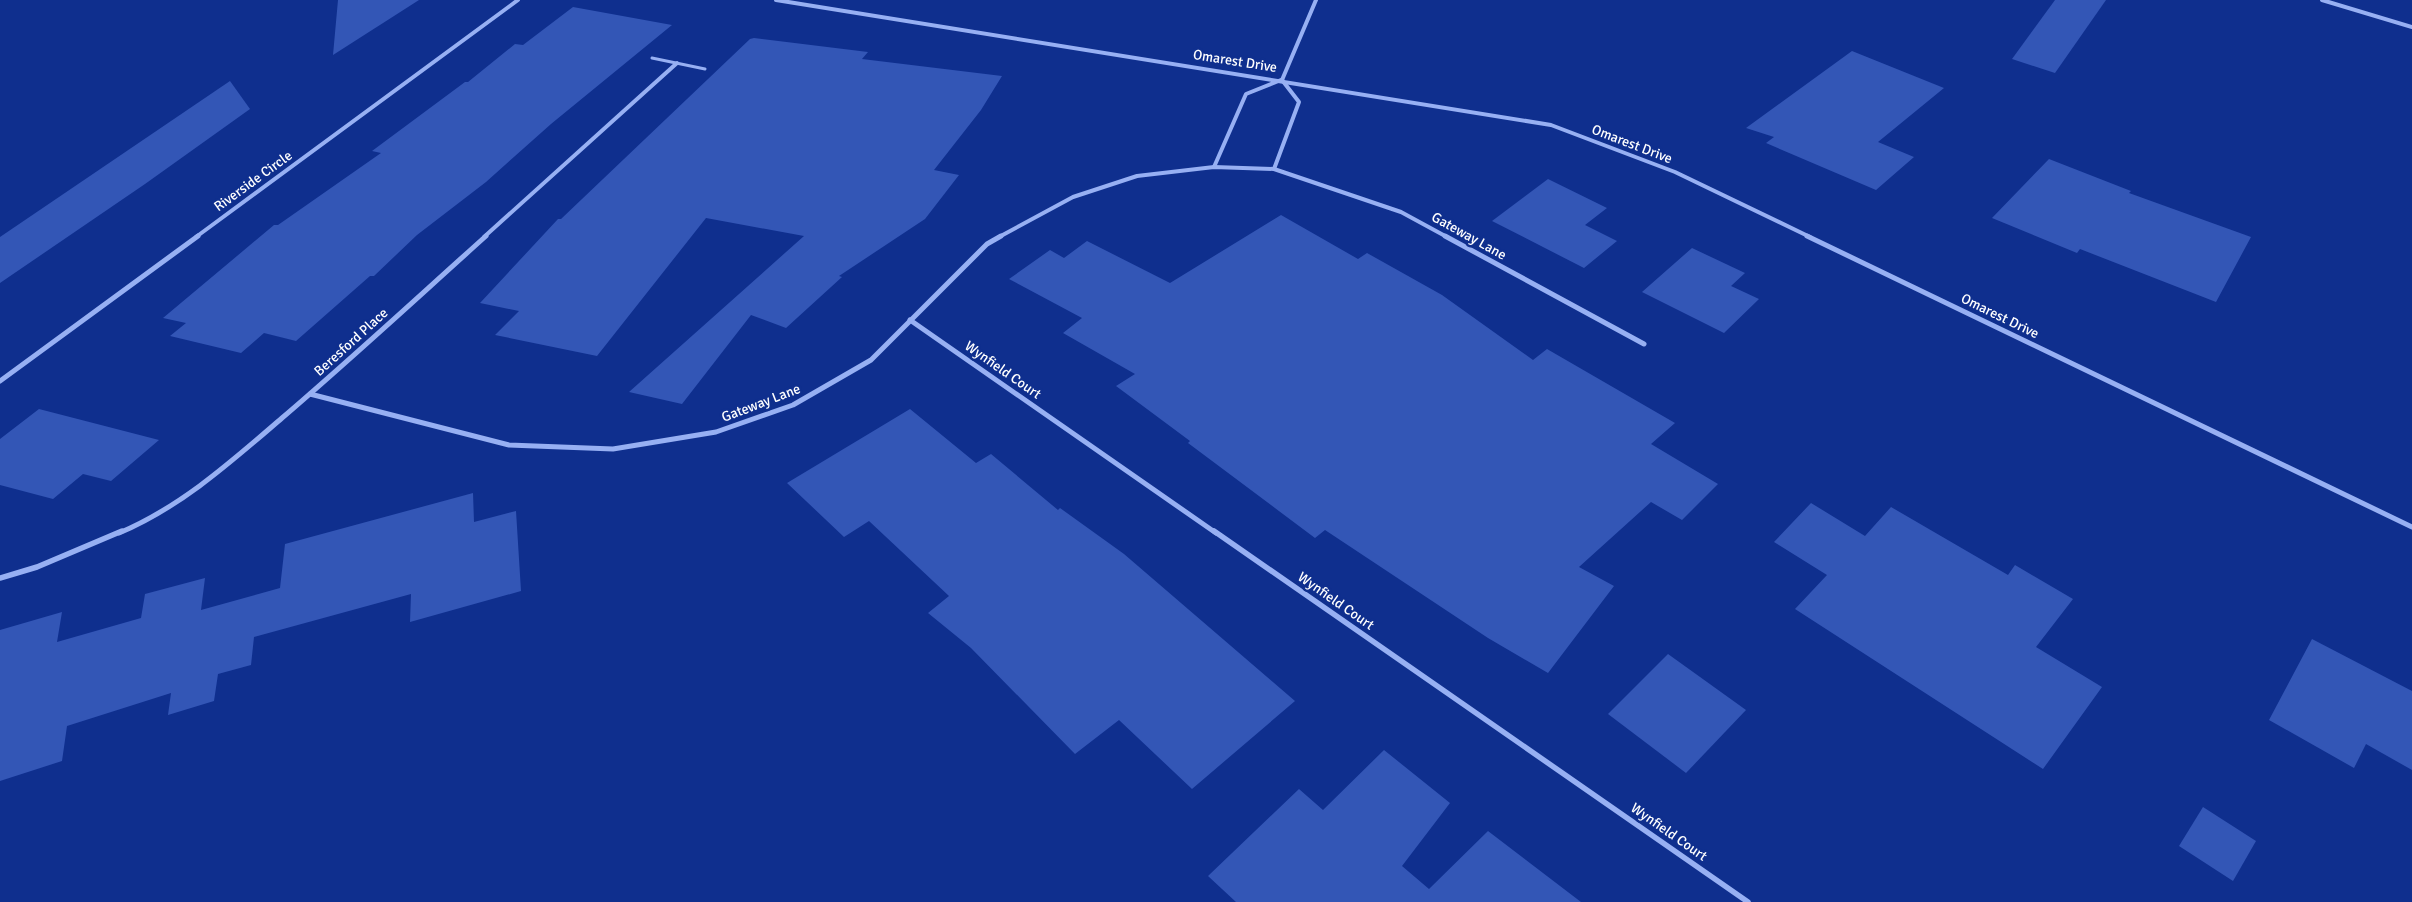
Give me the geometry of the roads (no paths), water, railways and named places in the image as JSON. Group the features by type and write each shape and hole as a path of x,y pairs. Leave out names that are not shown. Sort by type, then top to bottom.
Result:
{"street":[{"name":"Riverside Circle","path":"0,380 518,0"},
{"name":"Omarest Drive","path":"776,0 1282,80 1550,125 1675,172 2412,527"},
{"path":"1214,167 1246,94 1282,80 1316,0"},
{"path":"2322,0 2412,27"},
{"name":"Beresford Place","path":"0,578 37,567 142,523 218,473 310,394 677,63"},
{"path":"1274,169 1299,102 1282,80"},
{"name":"Gateway Lane","path":"310,394 509,446 613,449 716,432 793,405 870,360 987,244 1027,220 1073,197 1137,176 1214,167 1274,169 1402,212 1644,344"},
{"name":"Wynfield Court","path":"910,320 1748,902"}],"lane":[{"path":"652,58 705,69"}]}
